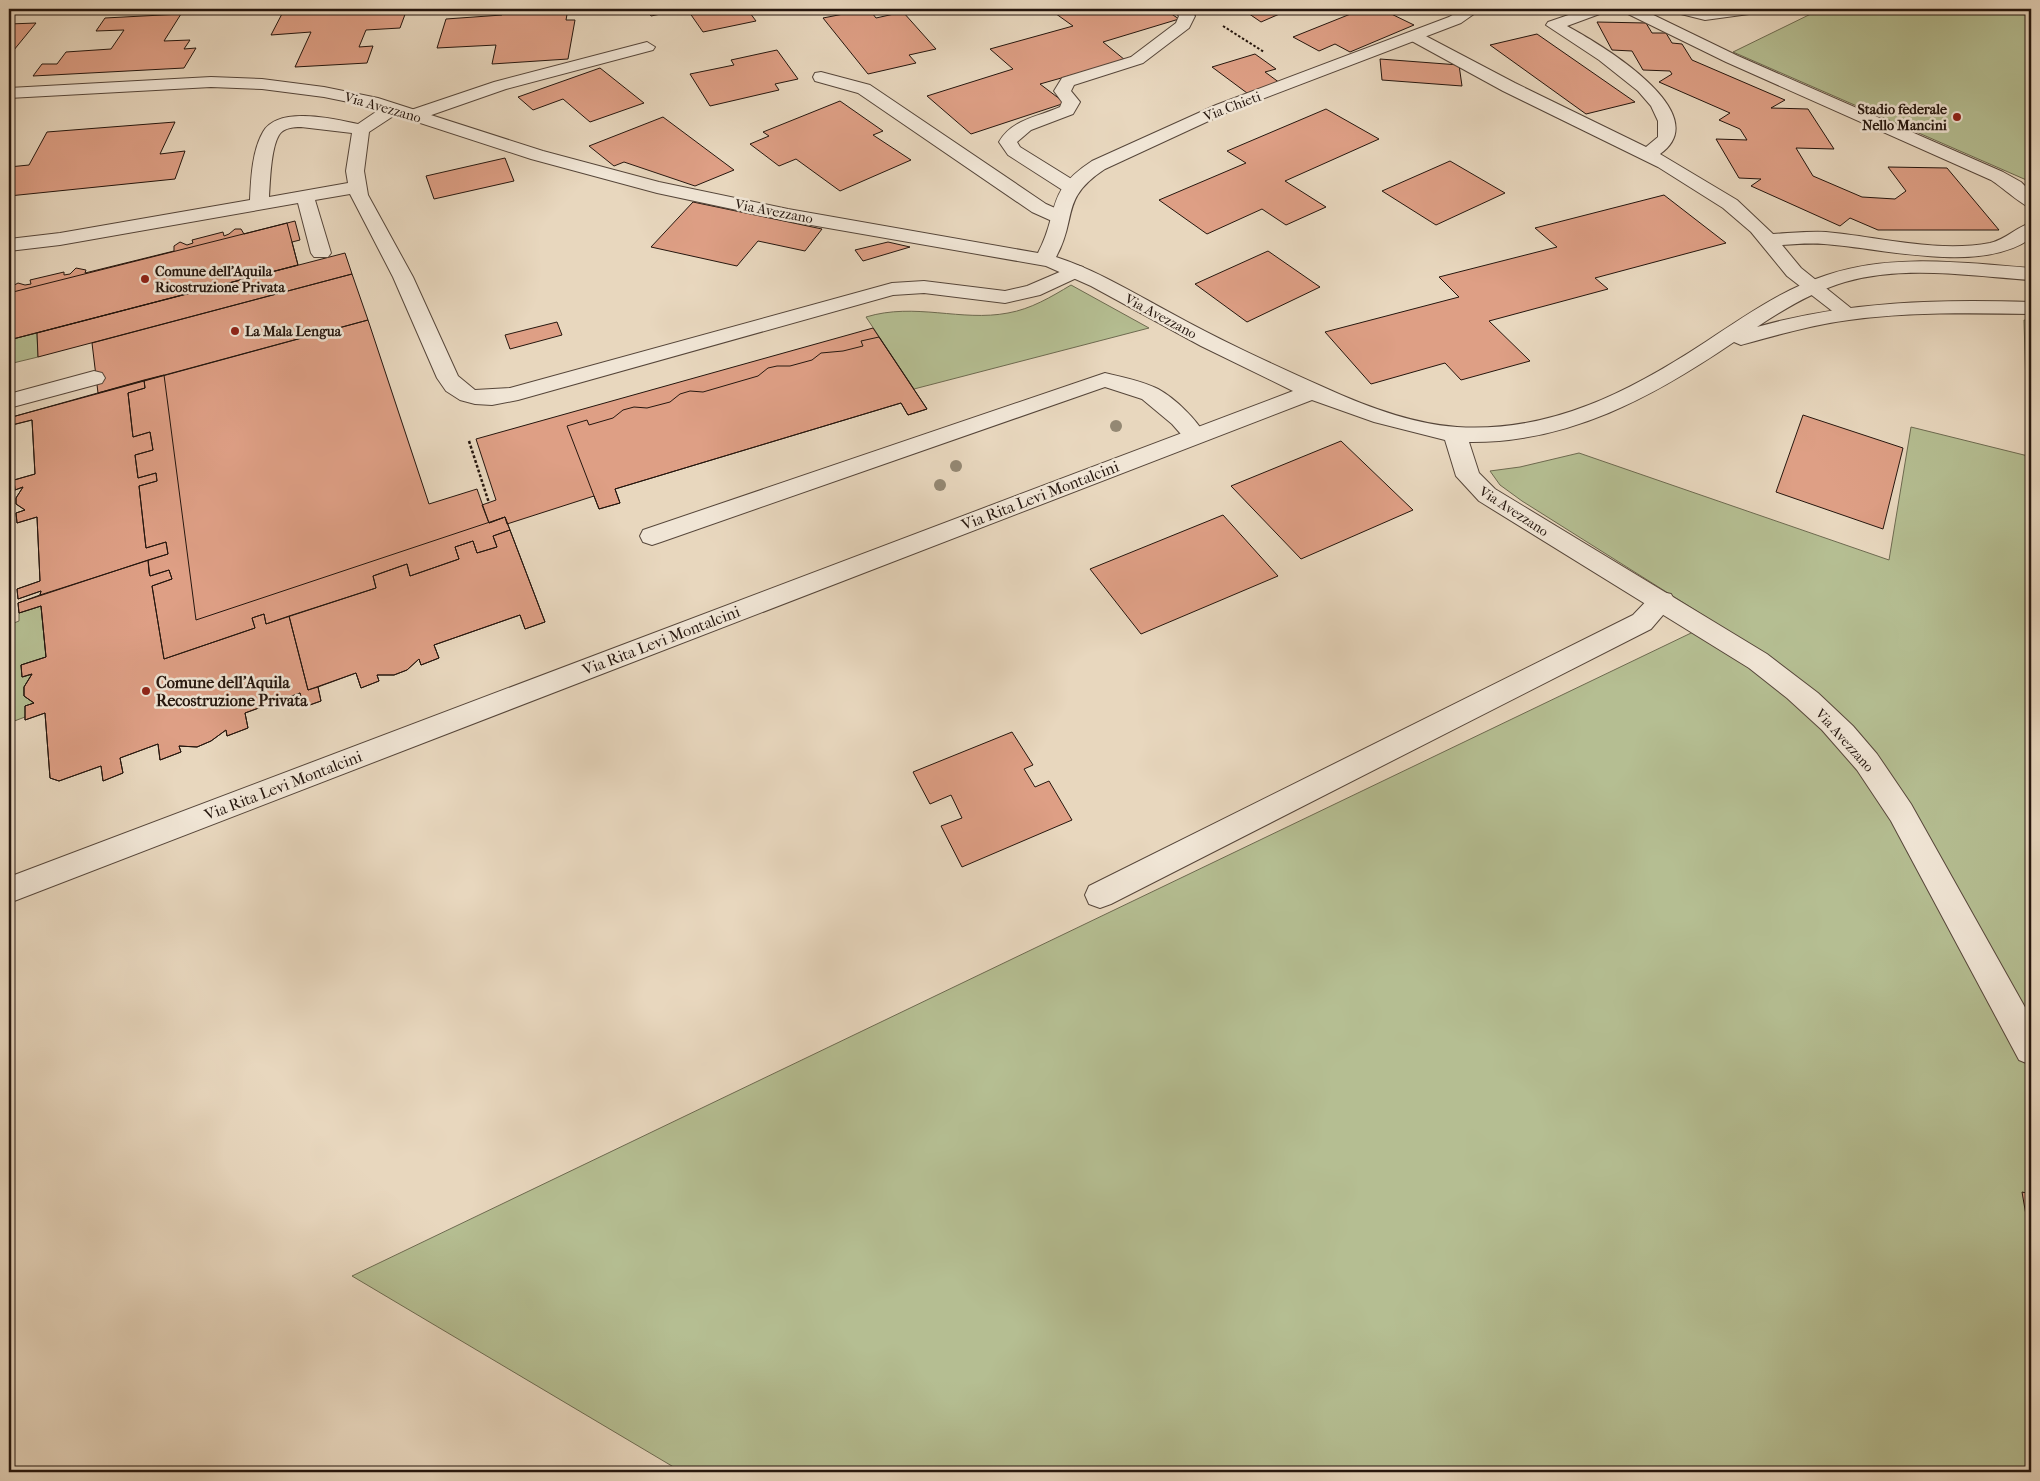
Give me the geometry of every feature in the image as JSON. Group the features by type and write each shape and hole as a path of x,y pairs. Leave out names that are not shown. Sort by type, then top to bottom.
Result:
{"street":[{"path":"1071,188 1014,151 1008,142 1009,137 1019,129 1067,110 1070,102 1062,91 1068,82 1131,63 1143,57 1183,25 1187,16 1181,9"},
{"name":"Via Chieti","path":"1044,260 1054,241 1062,204 1071,188 1093,169 1155,137 1455,20 1473,9"},
{"path":"1600,9 1554,25 1592,46 1617,63 1651,96 1659,107 1667,129 1667,136 1657,148 1647,155"},
{"path":"1629,9 1732,59 1997,176 2014,186 2031,202"},
{"path":"1678,9 1705,15 1749,9"},
{"path":"1414,36 1526,96 1647,155 1730,204 1746,216 1782,259 1812,286 1847,313"},
{"path":"414,116 440,104 647,47"},
{"path":"821,77 864,89 1039,208 1059,217"},
{"name":"Via Avezzano","path":"9,94 236,82 324,92 392,108 545,157 657,187 788,215 1044,260 1076,271 1182,328 1314,391 1392,420 1455,434 1468,476 1487,495 1662,601 1793,686 1824,713 1855,747 1884,784 1908,823 2031,1049"},
{"path":"260,204 262,170 271,133 274,129 289,123 315,122 361,130 392,108"},
{"path":"361,130 355,171 357,187 366,211 403,277 451,384 462,394 479,399 510,395 892,289 924,287 1005,297 1033,291 1076,271"},
{"path":"9,245 60,239 357,187"},
{"path":"305,196 321,253"},
{"path":"1768,240 1824,238 1889,247 1974,251 1994,250 2009,245 2020,240 2031,229"},
{"path":"1455,434 1509,435 1543,430 1575,421 1618,402 1710,349 1773,307 1812,286 1853,274 1921,269 2031,274"},
{"path":"1710,349 1782,326 1847,313 1928,306 2031,308"},
{"path":"9,401 94,378"},
{"path":"652,536 1105,380 1150,394 1180,419 1195,436"},
{"name":"Via Rita Levi Montalcini","path":"9,890 1314,391"},
{"path":"1100,895 1642,622 1662,601"}],"path":[{"path":"1217,21 1304,78"},
{"path":"469,440 489,502"}],"green space":[{"name":"Stadio federale Nello Mancini","path":"1821,9 2031,9 2031,182 1733,52"},
{"path":"1071,285 1149,328 914,389 866,317 902,311 973,315 1008,313 1033,306"},
{"path":"2024,320 2031,320 2031,1472 682,1472 352,1276 1714,622 1522,501 1500,485 1490,471 1520,467 1579,453 1889,560 1911,427 2028,456"},
{"path":"37,333 38,357 9,364 9,340"},
{"path":"41,606 46,657 21,665 23,677 32,674 24,687 24,696 34,703 25,717 9,723 9,625 19,621 19,613"}],"building":[{"path":"407,9 400,28 366,30 359,47 373,46 367,63 295,67 311,32 271,35 284,10"},
{"path":"504,9 568,9 566,20 575,20 568,59 492,64 496,45 437,48 446,19 502,15"},
{"path":"646,9 685,9 651,16"},
{"path":"687,9 747,9 756,21 703,32"},
{"path":"869,9 876,18 903,12 936,49 909,55 916,63 868,74 823,18"},
{"path":"1059,9 1164,9 1179,19 1103,42 1125,60 1040,84 1065,103 971,134 927,96 1013,69 990,49 1073,26 1052,11"},
{"path":"1242,9 1291,9 1261,22"},
{"path":"1363,9 1381,9 1414,25 1350,52 1335,44 1319,51 1293,37"},
{"path":"181,14 164,41 190,40 184,49 196,48 184,68 33,76 42,64 57,64 66,52 111,49 124,30 96,31 105,18"},
{"path":"1597,22 1646,23 1652,33 1666,33 1672,43 1682,44 1692,60 1785,100 1771,108 1808,109 1834,149 1796,148 1813,176 1862,197 1895,199 1906,191 1888,167 1947,168 1999,230 1878,230 1850,218 1840,226 1751,186 1761,179 1739,178 1716,139 1747,140 1740,129 1719,120 1730,113 1659,82 1672,74 1670,71 1643,70 1632,51 1612,50"},
{"path":"36,23 9,56 9,24"},
{"path":"1537,34 1635,102 1586,114 1490,45"},
{"path":"777,50 798,79 775,84 779,90 710,106 690,74 734,65 731,60"},
{"path":"1255,54 1276,69 1265,72 1280,83 1247,93 1212,67"},
{"path":"1380,59 1459,65 1462,86 1382,80"},
{"path":"600,68 644,103 590,122 563,99 533,110 518,97"},
{"path":"840,101 883,131 873,135 911,160 840,191 796,159 779,166 750,144 769,136 763,132"},
{"path":"1326,109 1379,139 1285,181 1326,207 1286,225 1262,209 1207,234 1159,200 1246,163 1227,151"},
{"path":"663,117 734,170 695,186 624,162 614,166 589,146"},
{"path":"175,122 160,154 185,151 175,179 9,196 9,167 29,165 47,132"},
{"path":"505,158 514,181 434,199 426,176"},
{"path":"1450,161 1505,193 1436,225 1382,191"},
{"path":"1664,195 1726,243 1595,278 1608,289 1489,321 1530,361 1461,380 1445,363 1371,384 1325,332 1459,297 1439,277 1557,247 1535,228"},
{"path":"693,202 822,229 805,251 758,241 737,266 651,247"},
{"path":"295,221 300,240 292,242 298,265 9,340 9,293 11,287 18,283 31,284 30,280 64,272 64,275 70,274 76,268 86,270 85,273 174,251 174,246 180,242 187,245 193,243 192,240 223,232 224,236 235,229 241,229 244,234"},
{"path":"287,223 298,265 9,340 9,293"},
{"path":"888,242 910,247 863,261 855,250"},
{"path":"1268,251 1320,287 1247,322 1195,284"},
{"path":"345,253 352,274 38,357 37,333"},
{"path":"352,274 368,320 98,393 92,343"},
{"path":"368,320 429,504 477,489 489,523 505,517 545,622 525,629 520,615 434,645 439,658 421,665 419,659 407,670 394,675 377,675 379,681 361,688 356,673 318,687 321,701 304,707 300,693 245,713 248,728 227,736 226,730 211,741 197,747 179,746 181,752 160,760 158,744 120,758 123,773 103,781 101,766 59,781 50,778 45,713 25,720 25,706 34,703 24,696 24,687 32,674 22,677 21,665 46,657 41,606 19,613 18,603 40,595 41,591 18,599 17,589 40,581 37,517 17,523 16,513 25,510 16,504 16,498 23,487 15,490 14,480 35,474 32,420 12,425 12,417"},
{"path":"557,322 562,335 510,349 505,335"},
{"path":"873,328 927,409 908,415 901,403 615,489 620,503 599,509 594,496 507,524 505,517 489,523 482,505 496,500 476,439"},
{"path":"879,337 927,409 908,415 901,403 615,489 620,503 599,509 567,426 587,420 589,425 613,418 623,410 634,407 647,408 670,402 680,394 690,391 703,392 758,376 768,368 790,366 812,360 821,353 843,351 863,346 861,341"},
{"path":"164,375 196,620 505,517 510,530 493,536 497,547 477,553 473,541 455,547 459,559 410,576 407,564 373,576 376,588 266,624 264,614 252,618 255,628 164,659 152,586 172,579 169,570 150,576 149,573 148,560 168,554 166,542 146,548 139,486 157,481 156,473 138,478 135,455 153,450 150,432 133,437 128,393 145,388 144,380"},
{"path":"144,380 145,388 128,393 133,437 150,432 153,450 135,455 138,478 156,473 157,481 139,486 146,548 166,542 168,554 40,595 41,591 18,599 17,589 40,581 37,517 17,523 16,513 25,510 16,504 16,498 23,487 15,490 14,480 35,474 32,420 12,425 12,417"},
{"path":"1803,415 1903,448 1883,529 1776,492"},
{"path":"1341,441 1413,510 1301,559 1231,486"},
{"path":"1223,515 1278,576 1141,634 1090,569"},
{"path":"510,530 545,622 525,629 520,615 434,645 439,658 421,665 419,659 407,670 394,675 377,675 379,681 361,688 356,673 308,690 289,616 376,588 373,576 407,564 410,576 459,559 455,547 473,541 477,553 497,547 493,536"},
{"path":"148,560 150,576 169,570 172,579 152,586 164,659 255,628 252,618 264,614 266,624 289,616 308,690 318,687 321,701 304,707 300,693 245,713 248,728 227,736 226,730 211,741 197,747 179,746 181,752 160,760 158,744 120,758 123,773 103,781 101,766 59,781 50,778 45,713 25,720 25,706 34,703 24,696 24,687 32,674 22,677 21,665 46,657 41,606 19,613 18,603"},
{"path":"1012,732 1033,765 1024,769 1035,787 1049,781 1072,820 962,867 941,826 962,818 951,795 930,804 913,772"},
{"path":"2022,1192 2031,1194 2031,1244"}],"place":[{"name":"Stadio federale Nello Mancini","path":"1957,117"},
{"name":"Comune dell'Aquila Ricostruzione Privata","path":"145,279"},
{"name":"La Mala Lengua","path":"235,331"},
{"name":"Comune dell'Aquila Recostruzione Privata","path":"146,691"}]}
